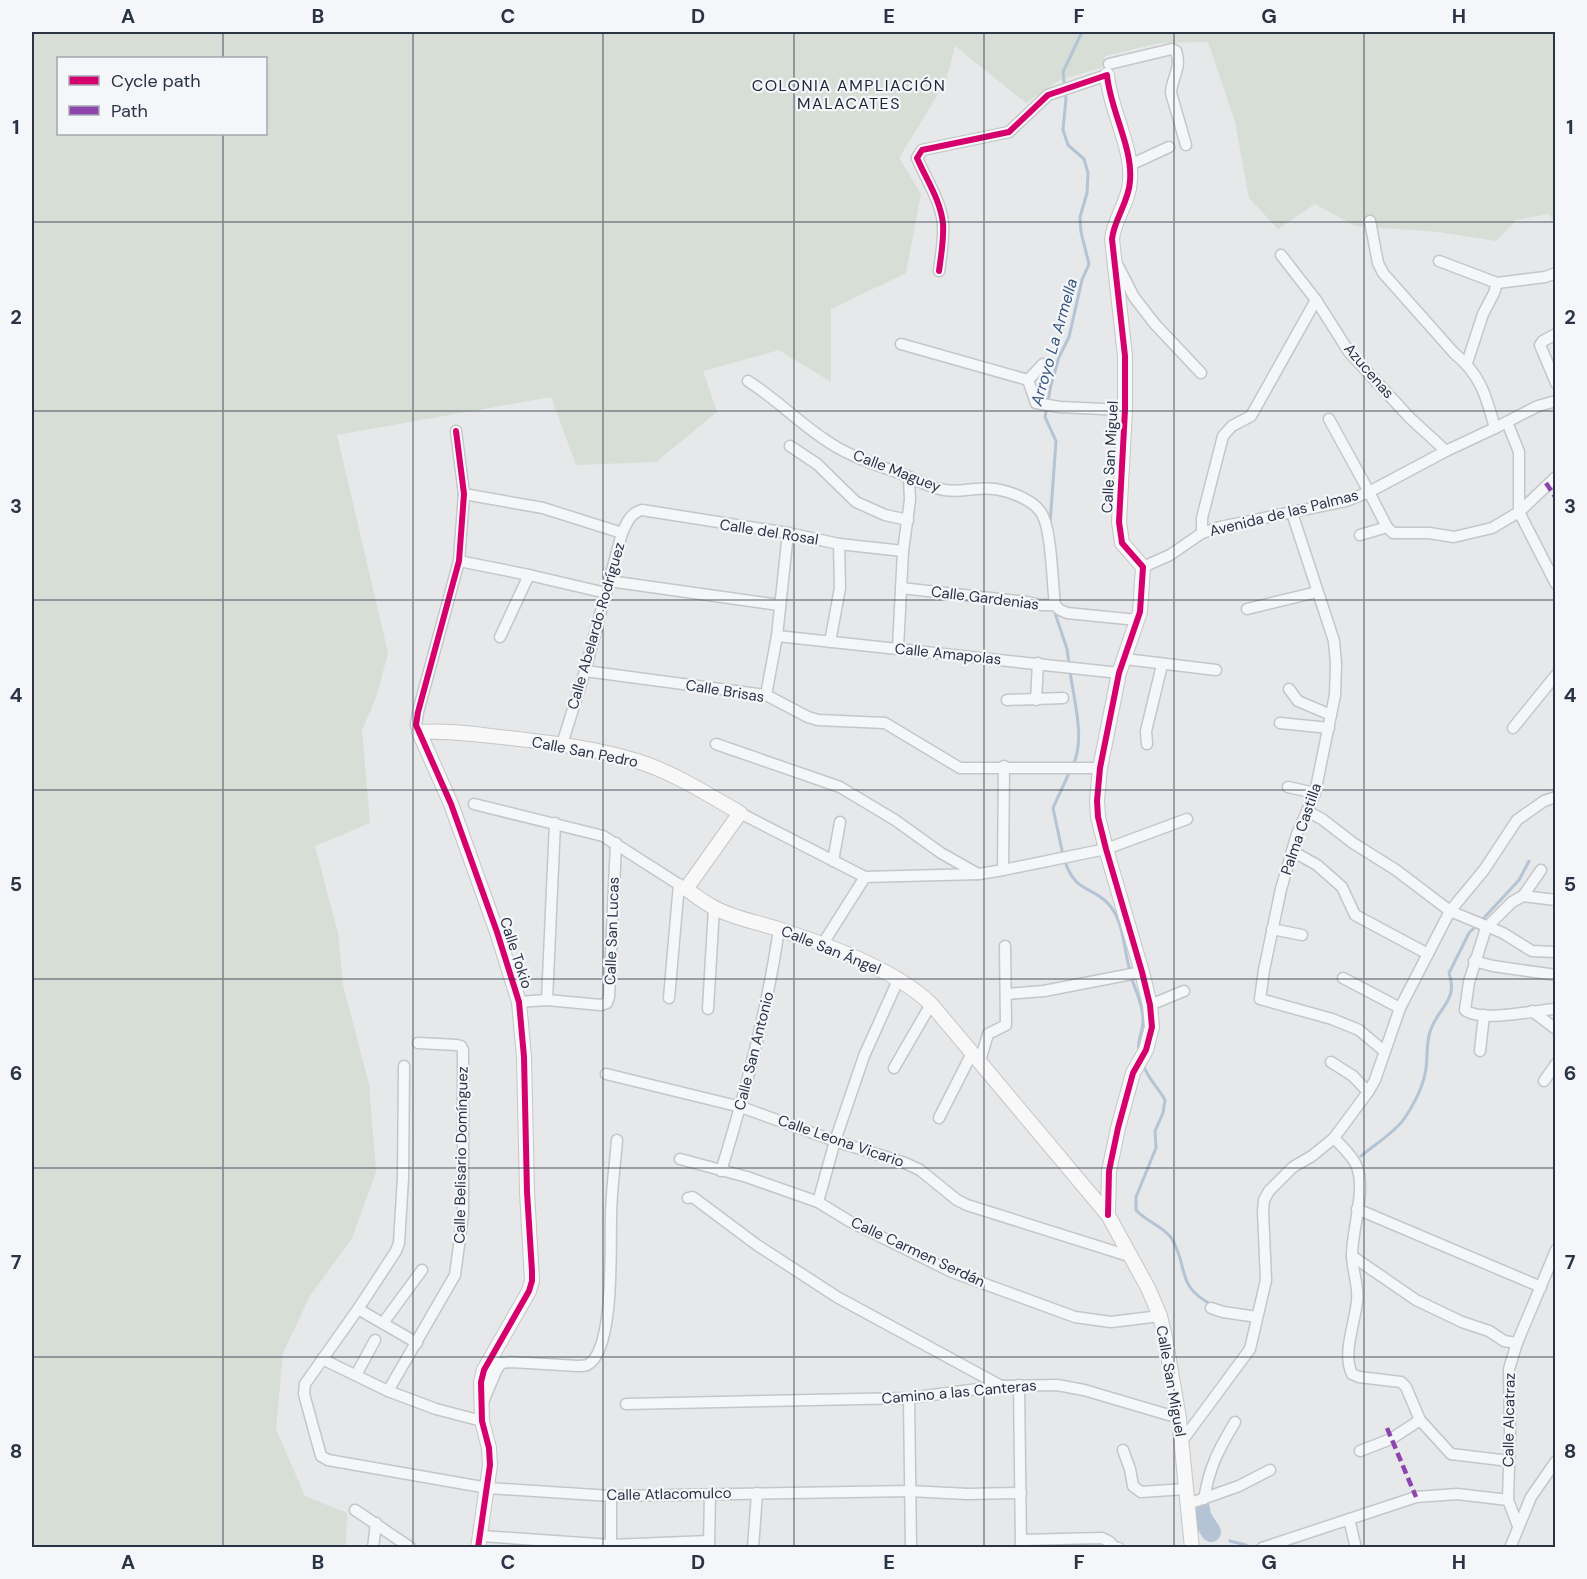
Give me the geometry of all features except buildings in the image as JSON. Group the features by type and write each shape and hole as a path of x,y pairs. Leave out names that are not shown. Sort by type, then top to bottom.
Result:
{"street":[{"path":"939,271 943,222 939,207 917,158 922,150 1009,132 1048,95 1072,87 1108,69 1175,50 1179,63 1171,93 1186,145"},
{"name":"Calle San Miguel","path":"1108,69 1108,89 1130,165 1127,198 1113,228 1113,256 1125,356 1125,410 1119,522 1122,543 1143,567"},
{"path":"1130,165 1169,147"},
{"path":"1370,221 1378,263 1384,275 1454,353 1467,363 1483,388 1495,428"},
{"name":"Azucenas","path":"1281,255 1316,300 1349,352 1410,418 1446,451"},
{"path":"1113,256 1134,297 1154,323 1201,373"},
{"path":"1439,261 1497,283 1545,277 1556,273"},
{"path":"1467,363 1483,314 1497,283"},
{"path":"1202,533 1202,518 1223,436 1232,426 1254,412 1316,300"},
{"path":"1556,334 1540,345 1556,383"},
{"path":"901,344 1028,380"},
{"path":"1028,380 1043,364"},
{"path":"1028,380 1036,403 1125,410"},
{"name":"Calle Maguey","path":"748,381 769,395 796,420 827,441 860,459 937,489 949,491 994,489 1018,496 1041,511 1051,552 1052,605"},
{"name":"Avenida de las Palmas","path":"1143,567 1178,550 1202,533 1220,527 1346,501 1369,492 1538,406 1556,401"},
{"path":"1329,419 1386,527 1393,533 1429,532 1454,537 1492,528 1519,512 1556,477"},
{"path":"1507,422 1519,452 1519,512 1556,584"},
{"name":"Calle Tokio","path":"456,431 464,494 459,561 417,712 416,725 451,804 497,932 519,1002 524,1057 527,1192 532,1281 529,1291 484,1370 481,1382 482,1421 489,1448 490,1466 480,1542"},
{"path":"790,446 817,464 856,502 885,515 908,520"},
{"path":"897,648 903,551 910,500 909,477"},
{"path":"464,494 543,508 622,533"},
{"name":"Calle del Rosal","path":"636,512 642,510 788,533 839,544 903,551"},
{"name":"Calle Abelardo Rodríguez","path":"562,744 585,670 622,533 631,516 636,512"},
{"name":"Palma Castilla","path":"1292,513 1334,641 1335,695 1315,793 1292,851 1272,929 1260,999 1332,1019 1359,1030 1384,1051"},
{"path":"1360,535 1386,527"},
{"path":"766,695 777,636 788,533"},
{"path":"830,642 840,588 839,544"},
{"path":"459,561 606,593"},
{"path":"1108,1215 1112,1159 1118,1128 1139,1062 1148,1045 1152,1027 1150,1005 1106,849 1098,817 1097,801 1100,768 1119,673 1142,599 1143,567"},
{"path":"500,637 529,575"},
{"path":"609,581 779,605"},
{"name":"Calle Gardenias","path":"901,588 1052,605 1067,613 1137,620"},
{"path":"1247,609 1317,592"},
{"name":"Calle Amapolas","path":"777,636 1119,673"},
{"path":"1125,659 1216,670"},
{"path":"1036,700 1038,663"},
{"path":"1147,744 1146,731 1162,665"},
{"name":"Calle Brisas","path":"585,670 766,695 818,720 885,723 960,768 1004,766 1100,768"},
{"path":"1513,728 1556,675"},
{"path":"1289,689 1298,701 1331,715"},
{"path":"1007,700 1063,698"},
{"path":"1280,723 1329,728"},
{"name":"Calle San Pedro","path":"418,732 450,731 562,744 636,760 865,877 979,874 1003,870 1106,849 1187,819"},
{"path":"716,744 840,787 895,820 941,853 979,874"},
{"path":"1003,870 1004,766"},
{"path":"1288,786 1315,793"},
{"path":"1182,1441 1250,1349 1266,1280 1263,1211 1264,1200 1269,1191 1293,1167 1312,1156 1334,1138 1368,1092 1375,1080 1400,1008 1450,912 1484,870 1517,820 1544,801 1556,797"},
{"name":"Calle San Ángel","path":"474,804 603,836 714,908 822,945 899,978 931,1004 1108,1215"},
{"path":"1307,811 1396,870 1450,912 1503,933 1532,951 1556,952"},
{"path":"669,998 682,887 740,813"},
{"path":"833,861 840,822"},
{"path":"547,1000 555,824"},
{"name":"Calle San Lucas","path":"519,1002 547,1000 601,1005 607,1003 616,843"},
{"path":"1292,851 1317,865 1335,880 1346,893 1356,915 1428,954"},
{"path":"1541,870 1523,896 1512,902 1486,928 1474,961 1465,1010 1468,1013 1484,1015 1556,1009"},
{"path":"822,945 865,877"},
{"path":"1523,896 1556,900"},
{"path":"708,1009 714,908"},
{"name":"Calle San Antonio","path":"721,1171 741,1107 771,982 779,929"},
{"path":"1272,929 1302,934"},
{"path":"939,1118 988,1034 1006,1025 1005,946"},
{"path":"1474,961 1556,975"},
{"path":"1007,994 1044,991 1140,972"},
{"path":"818,1202 835,1141 864,1056 899,978"},
{"path":"1343,978 1400,1008"},
{"path":"1150,1005 1184,991"},
{"path":"894,1068 931,1004"},
{"path":"1532,1011 1556,1029"},
{"path":"1480,1051 1484,1015"},
{"name":"Calle Belisario Domínguez","path":"388,1391 455,1275 463,1204 463,1050 461,1046 418,1042"},
{"path":"1331,1062 1353,1076 1368,1092"},
{"path":"1544,1081 1556,1064"},
{"path":"404,1066 399,1243 358,1309 322,1359 388,1391 436,1409 482,1421"},
{"name":"Calle Leona Vicario","path":"606,1074 741,1107 835,1141 905,1163 920,1170 957,1200 967,1205 1132,1257"},
{"path":"1334,1138 1352,1158 1360,1180 1352,1256 1358,1298 1350,1345 1349,1367 1352,1374 1359,1377 1401,1382 1406,1387 1420,1420 1451,1454 1509,1461"},
{"path":"482,1403 496,1371 505,1362 586,1365 592,1361 600,1348 609,1307 611,1217 617,1140"},
{"name":"Calle Carmen Serdán","path":"680,1159 818,1202 849,1221 952,1272 1075,1317 1111,1322 1160,1316"},
{"path":"688,1198 692,1197 757,1245 837,1297 1001,1386"},
{"path":"1357,1209 1541,1287"},
{"name":"Calle San Miguel","path":"1108,1215 1132,1257 1160,1316 1166,1337 1182,1441 1192,1548"},
{"name":"Calle Alcatraz","path":"1518,1526 1508,1500 1509,1369 1517,1343 1556,1250"},
{"path":"1352,1256 1416,1300 1462,1322 1489,1331 1504,1341 1517,1343"},
{"path":"383,1323 422,1270"},
{"path":"1211,1308 1240,1316 1257,1317"},
{"path":"358,1309 417,1343"},
{"path":"356,1375 375,1340"},
{"name":"Calle Atlacomulco","path":"322,1359 304,1384 304,1394 321,1456 328,1460 488,1488 611,1496 909,1491 967,1494 1021,1493"},
{"path":"1019,1385 1021,1544 1102,1538 1116,1547"},
{"name":"Camino a las Canteras","path":"626,1404 909,1398 1001,1386 1057,1385 1084,1390 1179,1418"},
{"path":"909,1398 911,1548"},
{"path":"1360,1451 1391,1439 1420,1420"},
{"path":"1204,1499 1208,1476 1217,1452 1235,1422"},
{"path":"1123,1450 1133,1486 1137,1490 1141,1492 1185,1490"},
{"path":"1510,1548 1531,1497 1556,1461"},
{"path":"1188,1504 1239,1486 1270,1470"},
{"path":"753,1548 757,1493"},
{"path":"480,1542 611,1546 709,1544 710,1494"},
{"path":"1262,1547 1416,1497 1457,1494 1508,1500"},
{"path":"611,1496 611,1546"},
{"path":"355,1510 411,1548"},
{"path":"1349,1519 1356,1548"},
{"path":"373,1548 376,1523"}],"shaded area":[{"path":"32,32 1555,32 1555,223 1549,214 1516,220 1496,241 1439,232 1355,226 1315,204 1278,229 1249,198 1235,122 1208,42 1160,43 1105,56 1102,67 1058,81 1026,103 955,46 946,81 899,158 921,194 906,273 831,309 831,382 779,350 703,371 717,412 656,462 576,465 551,397 337,435 388,653 376,698 362,730 370,823 315,846 338,933 343,985 369,1084 376,1172 352,1238 310,1296 283,1353 276,1429 305,1496 347,1513 346,1547 32,1548"}],"waterway":[{"name":"Arroyo La Armella","path":"1050,524 1056,441 1045,417 1059,357 1069,337 1082,280 1089,264 1081,232 1080,217 1087,193 1088,173 1084,159 1068,145 1063,130 1066,99 1063,72 1082,32"},
{"name":"Arroyo La Armella","path":"1054,610 1067,649 1069,664"},
{"name":"Arroyo La Armella","path":"1070,671 1079,731 1077,755 1073,765"},
{"name":"Arroyo La Armella","path":"1063,855 1053,808 1070,771"},
{"name":"Arroyo La Armella","path":"1065,861 1074,879 1105,900 1111,907 1119,921 1130,971"},
{"path":"1482,920 1519,880 1529,861"},
{"path":"1361,1156 1400,1124 1416,1100 1425,1072 1430,1032 1451,991 1449,973 1469,933 1477,925"},
{"name":"Arroyo La Armella","path":"1131,977 1143,1014 1138,1043 1139,1052"},
{"name":"Arroyo La Armella","path":"1143,1064 1147,1074 1165,1100 1163,1113 1155,1131 1156,1148 1136,1197 1136,1210 1169,1235 1177,1249 1188,1283 1200,1298 1212,1305"},
{"path":"1200,1509 1201,1516 1211,1532"},
{"path":"1230,1541 1246,1545 1248,1548"}],"marked path":[{"path":"1546,483 1556,498"},
{"path":"1387,1428 1416,1497"}],"cycle path":[{"path":"939,271 943,242 942,215 917,158 922,150 1009,132 1048,95 1107,75 1130,168 1129,189 1112,239 1125,356 1125,410 1119,522 1122,543 1143,567 1140,612 1119,673 1100,768 1097,801 1098,817 1106,849 1142,972 1150,1005 1152,1027 1146,1050 1133,1073 1118,1128 1109,1171 1108,1215"},
{"path":"456,431 464,494 459,561 416,725 451,804 497,932 519,1002 524,1057 527,1192 532,1271 529,1291 484,1370 481,1382 482,1421 489,1448 490,1465 478,1548"}],"district":[{"name":"COLONIA AMPLIACIÓN MALACATES","path":"849,94"}]}
